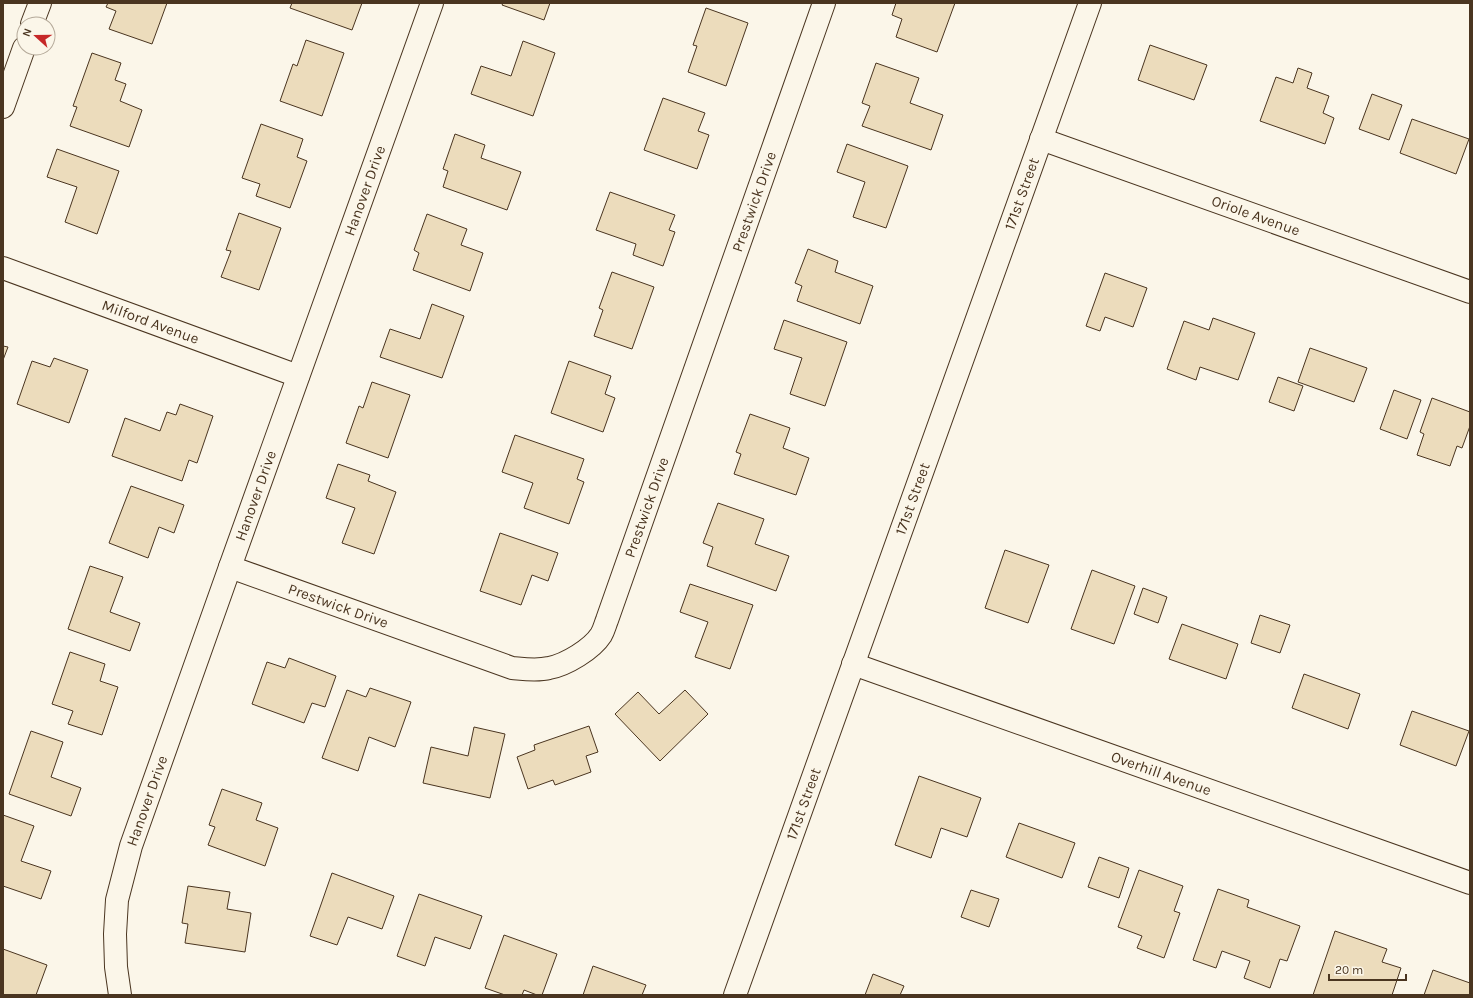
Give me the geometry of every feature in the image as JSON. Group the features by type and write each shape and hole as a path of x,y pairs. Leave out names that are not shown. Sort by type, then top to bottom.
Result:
{"street":[{"path":"35,16 40,3"},
{"name":"Hanover Drive","path":"120,995 116,968 115,934 117,900 131,846 432,3"},
{"name":"Prestwick Drive","path":"230,567 512,668 526,670 549,668 567,662 588,649 601,636 607,620 824,3"},
{"name":"171st Street","path":"735,995 1090,3"},
{"path":"3,107 21,56"},
{"name":"Oriole Avenue","path":"1041,138 1470,292"},
{"name":"Milford Avenue","path":"3,268 298,376"},
{"name":"Overhill Avenue","path":"853,664 1470,883"}],"building":[{"path":"108,3 167,3 152,44 109,29 116,11 106,7"},
{"path":"292,3 362,3 352,30 290,8"},
{"path":"503,3 550,3 544,20 502,5"},
{"path":"896,3 955,3 937,52 896,37 902,19 892,15"},
{"path":"706,8 748,23 726,86 688,72 697,46 693,45"},
{"path":"306,40 344,53 322,116 280,101 293,64 297,66"},
{"path":"523,41 555,53 533,116 471,94 481,66 511,76"},
{"path":"1150,45 1207,65 1194,100 1138,80"},
{"path":"92,53 121,63 115,80 126,84 120,101 142,110 129,147 70,126 77,107 73,106"},
{"path":"876,63 919,78 910,103 943,115 931,150 862,126 870,106 862,103"},
{"path":"1298,68 1312,73 1307,88 1329,96 1323,113 1334,118 1325,144 1260,121 1276,77 1293,83"},
{"path":"1372,94 1402,105 1389,140 1359,129"},
{"path":"663,98 705,113 698,131 709,135 697,169 644,150"},
{"path":"1412,119 1469,139 1456,174 1400,153"},
{"path":"261,124 303,139 297,157 307,161 290,208 256,196 260,184 242,178"},
{"path":"455,134 485,145 481,158 521,172 507,210 443,187 448,171 443,169"},
{"path":"847,144 908,166 886,228 853,217 865,182 837,172"},
{"path":"57,149 119,171 97,234 65,222 77,187 47,177"},
{"path":"610,192 675,215 669,230 675,232 663,266 633,255 636,244 596,230"},
{"path":"239,213 281,228 259,290 221,277 231,251 226,250"},
{"path":"427,214 467,229 461,245 483,253 470,291 413,270 419,253 414,250"},
{"path":"808,249 838,261 835,272 873,286 860,324 797,301 802,286 795,283"},
{"path":"612,272 654,287 632,349 594,336 603,310 599,308"},
{"path":"1105,273 1147,288 1133,327 1105,317 1100,331 1086,326"},
{"path":"432,304 464,316 442,378 380,357 390,329 420,339"},
{"path":"1213,318 1255,333 1238,380 1200,367 1196,380 1167,369 1184,321 1209,330"},
{"path":"784,320 847,342 825,406 790,394 802,358 774,349"},
{"path":"3,346 8,347 3,360"},
{"path":"1310,348 1367,368 1354,402 1298,382"},
{"path":"54,358 88,370 69,423 17,404 32,361 50,367"},
{"path":"569,361 611,376 605,394 615,398 603,432 551,413"},
{"path":"1278,377 1303,386 1294,411 1269,402"},
{"path":"372,382 410,395 388,458 346,443 359,406 363,408"},
{"path":"1394,390 1421,400 1407,439 1380,429"},
{"path":"1432,398 1470,412 1470,426 1462,448 1457,446 1450,466 1417,455 1424,434 1420,432"},
{"path":"180,404 213,416 197,463 189,460 182,481 112,456 125,418 160,431 167,412 176,415"},
{"path":"750,414 790,428 783,448 809,458 796,495 734,474 741,454 736,452"},
{"path":"515,435 584,459 577,479 584,482 569,524 524,508 533,483 502,472"},
{"path":"338,464 370,475 368,481 396,492 374,554 342,543 355,508 326,498"},
{"path":"131,486 184,505 174,533 159,527 148,558 109,543"},
{"path":"718,503 764,519 755,544 789,556 776,591 707,566 713,547 703,543"},
{"path":"500,533 558,553 548,581 532,575 521,605 480,591"},
{"path":"1005,550 1049,565 1028,623 985,608"},
{"path":"90,566 123,577 110,612 140,623 130,651 68,629"},
{"path":"1092,570 1135,586 1114,644 1071,629"},
{"path":"690,584 753,605 730,669 695,657 708,622 680,612"},
{"path":"1143,588 1167,597 1158,623 1134,614"},
{"path":"1260,615 1290,625 1280,653 1251,643"},
{"path":"1182,624 1238,644 1226,679 1169,659"},
{"path":"70,652 105,664 100,681 118,687 102,735 68,724 73,711 52,704"},
{"path":"289,658 336,676 325,707 312,703 304,723 252,704 267,662 285,668"},
{"path":"1304,674 1360,694 1348,729 1292,708"},
{"path":"370,688 411,702 395,747 369,737 358,771 322,758 347,690 366,697"},
{"path":"685,690 708,714 660,761 615,714 638,692 659,714"},
{"path":"1412,711 1469,731 1456,766 1400,745"},
{"path":"589,726 598,752 586,756 591,772 555,785 553,780 528,789 517,757 535,750 534,745"},
{"path":"474,727 505,734 490,798 423,783 431,747 468,756"},
{"path":"31,731 63,742 51,777 81,788 71,816 9,794"},
{"path":"919,776 981,798 967,837 941,828 931,858 895,845"},
{"path":"222,789 262,803 256,820 278,828 265,866 208,845 215,827 209,825"},
{"path":"3,815 34,826 21,861 51,871 41,899 3,886"},
{"path":"1019,823 1075,843 1062,878 1006,857"},
{"path":"1099,857 1129,868 1119,898 1088,887"},
{"path":"1139,870 1183,886 1174,911 1180,913 1164,958 1137,948 1142,936 1118,927"},
{"path":"332,873 394,896 382,929 348,917 337,945 310,936"},
{"path":"188,886 230,892 227,909 251,913 245,952 185,943 188,924 182,923"},
{"path":"1218,889 1249,900 1247,907 1300,926 1287,961 1280,959 1270,988 1244,978 1250,961 1222,951 1216,968 1193,960"},
{"path":"971,890 999,899 989,927 961,917"},
{"path":"419,894 482,916 470,949 435,937 425,966 397,956"},
{"path":"1335,931 1387,949 1382,962 1401,968 1392,995 1313,995"},
{"path":"504,935 557,954 542,995 537,995 524,990 522,995 505,995 485,988"},
{"path":"3,949 47,965 36,995 3,995"},
{"path":"593,966 646,985 642,995 583,995"},
{"path":"1433,970 1470,983 1470,995 1424,995"},
{"path":"873,974 904,986 900,995 865,995"}]}
